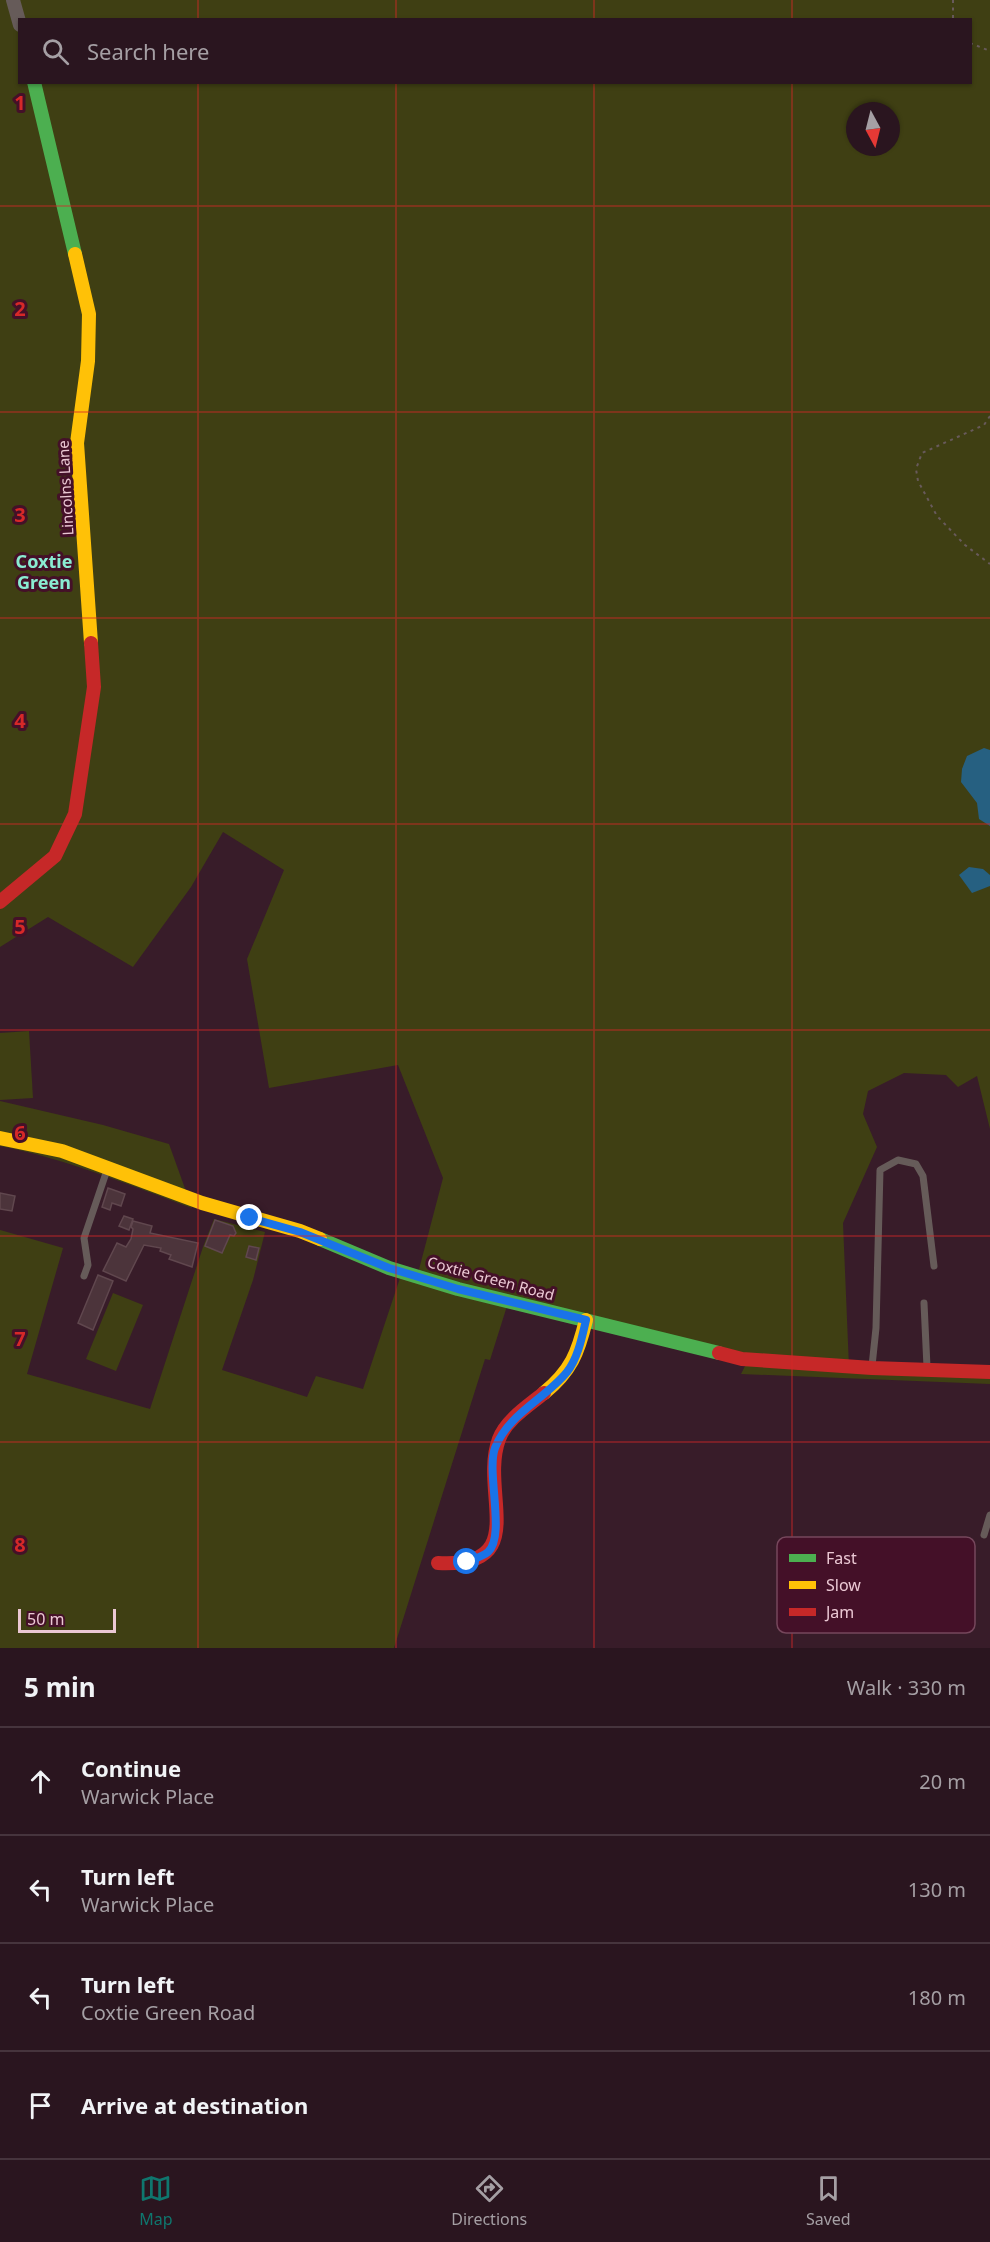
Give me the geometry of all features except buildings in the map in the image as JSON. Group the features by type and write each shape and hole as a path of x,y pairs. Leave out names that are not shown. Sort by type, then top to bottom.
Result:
{"street":[{"path":"13,0 18,18"},
{"name":"Lincolns Lane","path":"0,903 55,856 75,814 94,687 77,444 88,361 89,314 34,84"},
{"name":"Coxtie Green Road","path":"0,1138 62,1151 202,1203 300,1232 389,1268 458,1289 742,1359 872,1368 990,1372"},
{"path":"438,1563 467,1562 486,1554 491,1548 496,1522 494,1452 501,1435 519,1415 568,1371 577,1354 586,1320"}],"lane":[{"path":"872,1368 876,1328 880,1170 898,1160 916,1164 923,1176 934,1266"},
{"path":"84,1276 88,1265 84,1238 108,1167"},
{"path":"924,1304 927,1370"},
{"path":"984,1535 990,1515"}],"path":[{"path":"953,0 954,18"},
{"path":"972,44 990,51"},
{"path":"990,416 984,425 922,453 916,469 918,481 937,516 964,545 990,564"}],"shaded area":[{"path":"0,0 990,0 990,1129 977,1076 958,1087 946,1075 904,1073 868,1091 863,1114 877,1147 843,1223 849,1367 990,1372 990,1384 741,1374 748,1360 417,1277 443,1178 398,1065 269,1088 247,959 284,870 223,832 191,887 133,967 48,917 0,947"},
{"path":"29,1031 33,1098 0,1100 0,1033"},
{"path":"0,1101 103,1125 169,1144 192,1208 74,1165 0,1146"},
{"path":"214,1219 265,1232 253,1280 222,1370 307,1397 316,1376 363,1389 401,1275 507,1306 490,1360 485,1359 394,1648 0,1648 0,1230 63,1248 27,1374 150,1409"},
{"path":"113,1293 143,1305 116,1371 86,1359"}],"water":[{"path":"984,748 990,750 990,826 979,819 977,803 961,782 962,769 967,756"},
{"path":"969,867 983,869 990,875 990,886 972,893 959,875"}],"traffic: fast":[{"path":"34,84 75,254"},
{"path":"320,1239 389,1268 458,1289 719,1353"}],"traffic: slow":[{"path":"75,254 89,314 88,361 77,443 91,643"},
{"path":"0,1138 62,1151 202,1203 300,1231 320,1239"},
{"path":"544,1393 561,1377 572,1361 586,1320"}],"traffic: jam":[{"path":"0,902 55,856 75,814 94,687 91,643"},
{"path":"719,1353 742,1359 872,1368 990,1372"},
{"path":"438,1563 467,1561 485,1553 494,1540 497,1523 495,1460 499,1439 512,1420 544,1393"}],"district":[{"name":"Coxtie Green","path":"44,571"}],"route":[{"path":"250,1218 300,1232 389,1268 458,1289 586,1320 577,1354 568,1371 519,1415 501,1435 494,1452 493,1466 496,1522 494,1539 486,1554 467,1562"}]}
